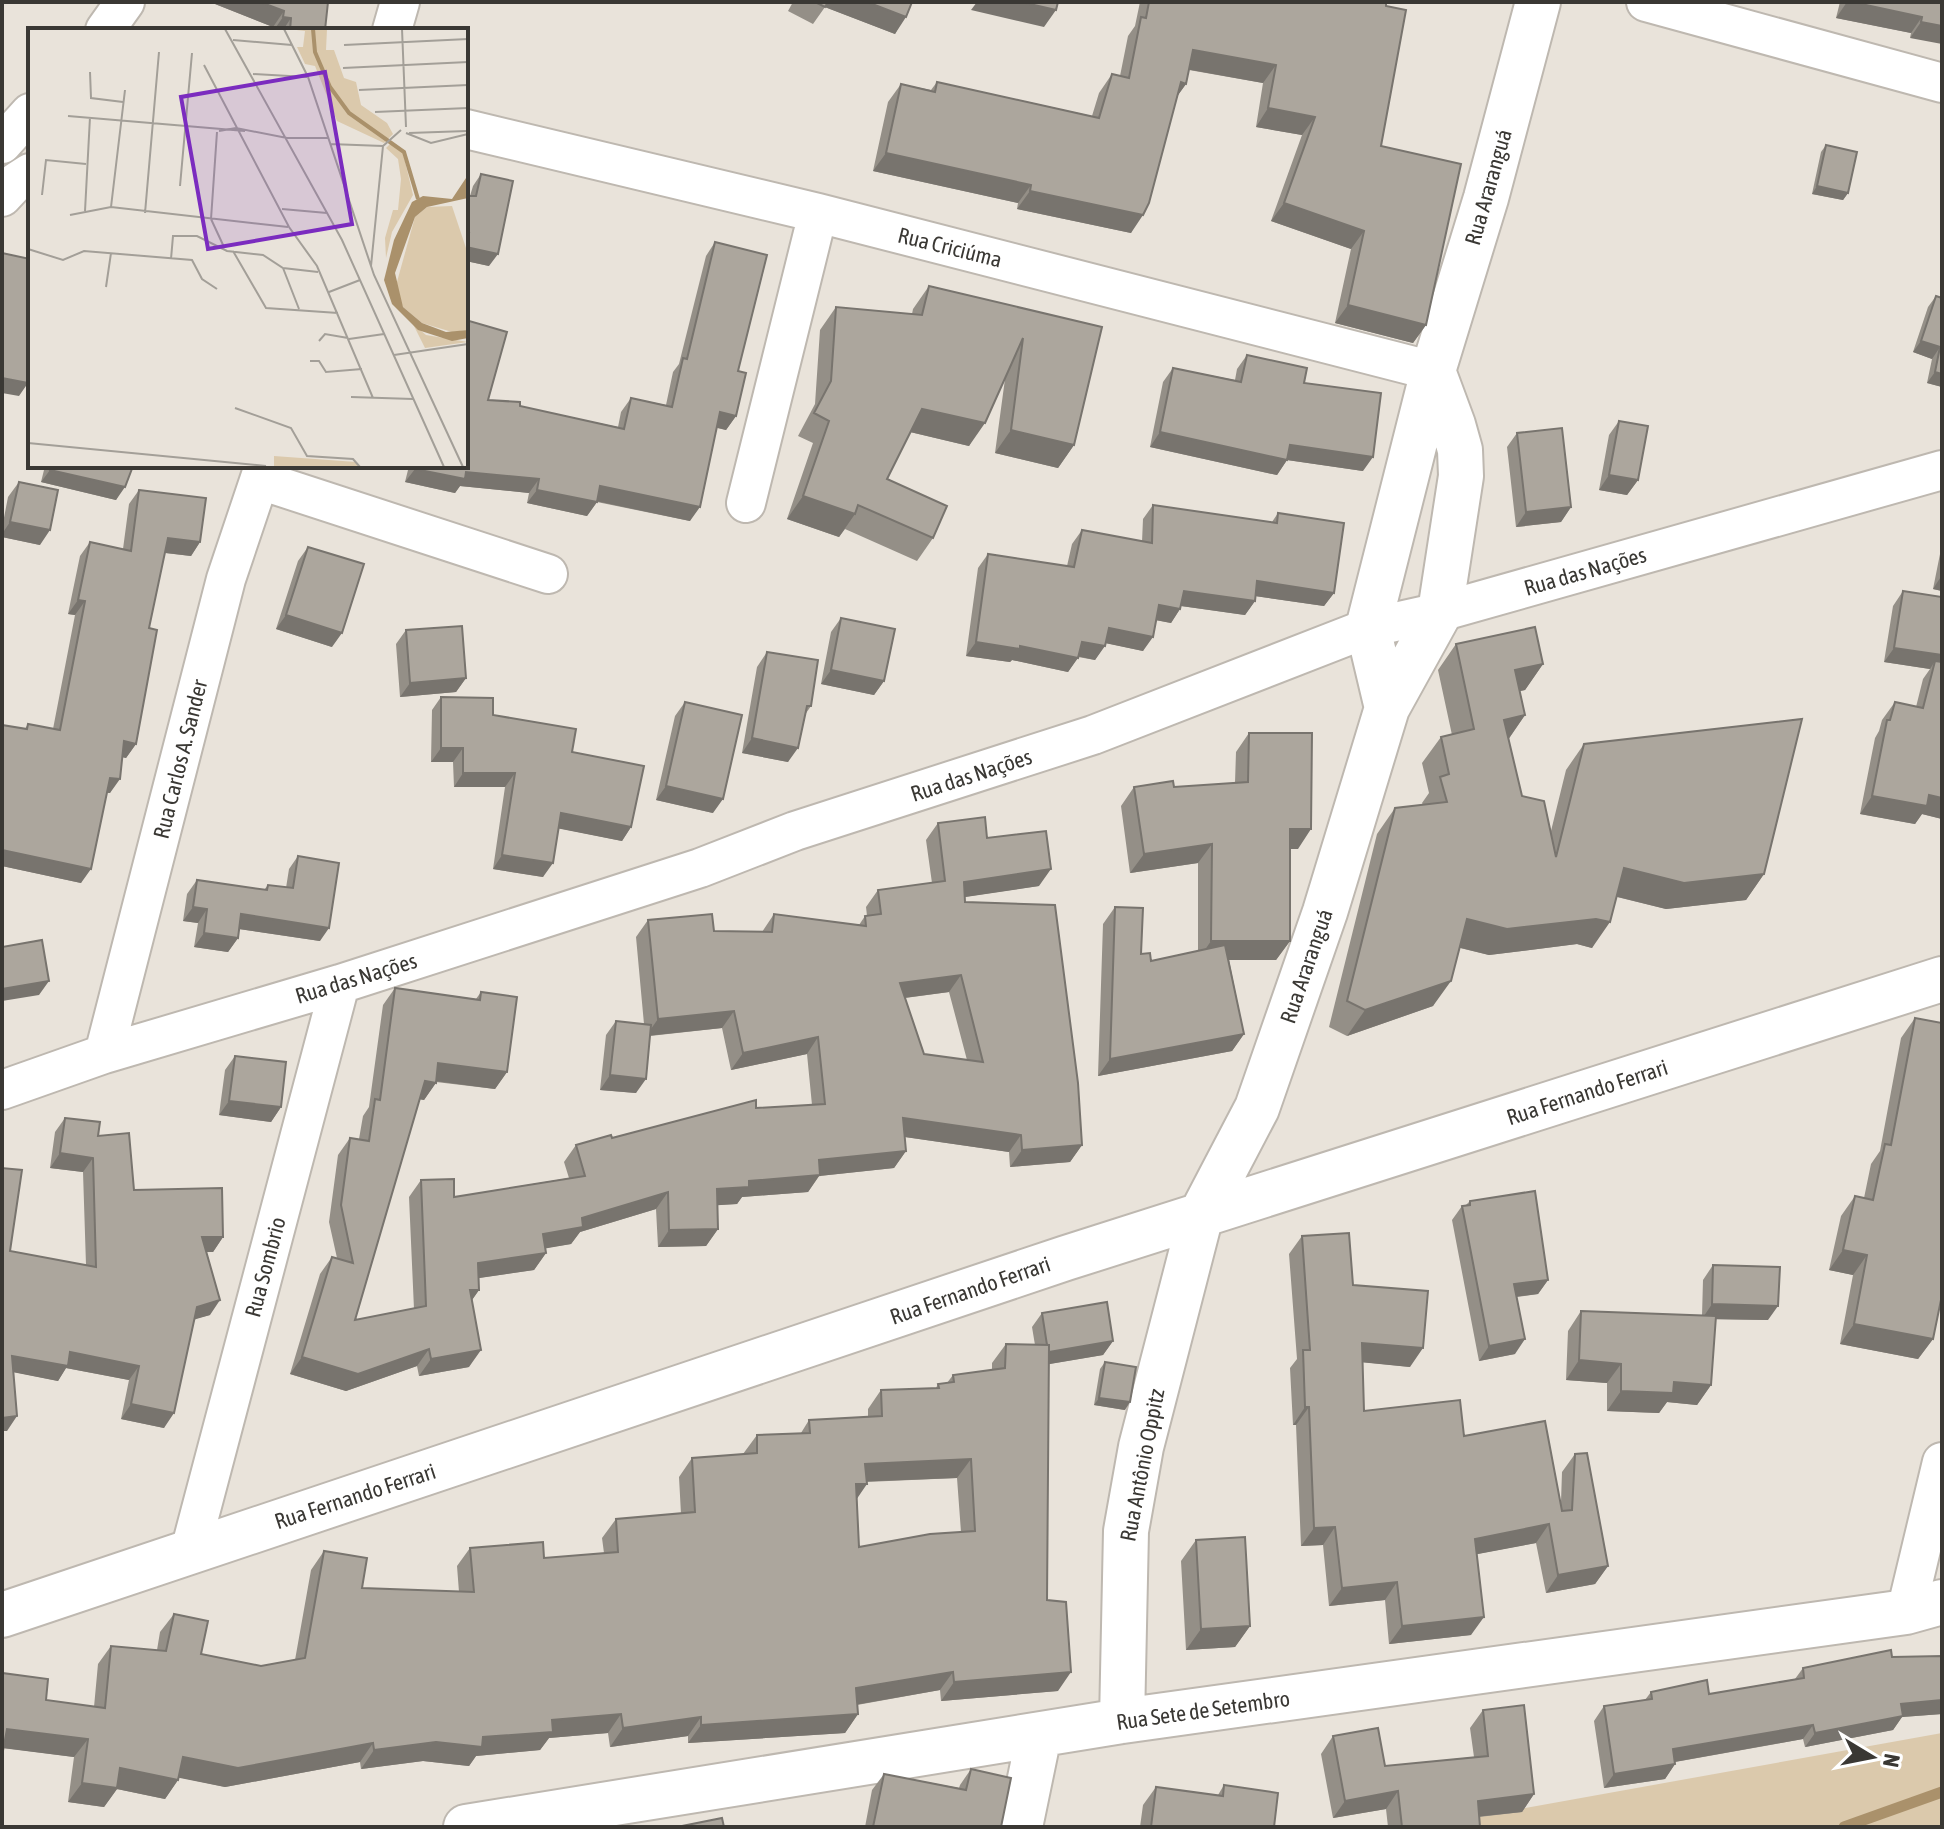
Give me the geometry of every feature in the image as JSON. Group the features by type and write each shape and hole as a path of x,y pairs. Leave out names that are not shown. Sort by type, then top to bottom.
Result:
{"main road":[{"name":"Rua Araranguá","path":"1387,708 1368,628 1433,371 1486,198 1538,2"},
{"name":"Rua Araranguá","path":"1201,1215 1257,1108 1325,912 1387,708 1440,612 1461,476 1460,450 1433,371"},
{"name":"Rua Fernando Ferrari","path":"2,1615 1201,1215 1942,979"},
{"name":"Rua Antônio Oppitz","path":"1122,1721 1126,1531 1141,1447 1201,1215"},
{"name":"Rua Sete de Setembro","path":"466,1827 1122,1721 1924,1607"},
{"path":"1020,1827 1039,1735"}],"street":[{"path":"106,28 125,2"},
{"path":"393,28 400,2"},
{"path":"1646,2 1942,83"},
{"path":"2,144 28,115"},
{"name":"Rua Criciúma","path":"468,129 818,213 1433,371"},
{"path":"2,197 28,174"},
{"path":"746,503 818,213"},
{"name":"Rua das Nações","path":"2,1090 104,1054 340,984 685,873 795,831 1093,735 1368,628 1440,612 1942,470"},
{"path":"262,473 548,574"},
{"name":"Rua Carlos A. Sander","path":"104,1054 226,579 262,473"},
{"name":"Rua Sombrio","path":"190,1551 340,984"},
{"path":"1924,1607 1942,1462"}],"shaded area":[{"path":"1942,1733 1942,1827 1470,1827 1470,1818"}],"building":[{"path":"260,2 328,2 325,28 290,28 291,18 283,17 284,11"},
{"path":"867,2 912,2 906,17"},
{"path":"1021,2 1058,2 1056,10"},
{"path":"1149,2 1386,2 1386,6 1406,10 1381,146 1461,164 1426,325 1348,305 1364,231 1284,203 1315,117 1268,108 1276,65 1193,50 1186,84 1181,82 1149,203 1143,215 1030,191 1031,185 886,153 901,84 935,92 937,82 1099,118 1112,74 1129,78 1141,17 1146,18"},
{"path":"1852,2 1942,2 1942,26 1921,22 1922,17"},
{"path":"1826,145 1857,152 1848,193 1817,186"},
{"path":"481,174 513,181 498,254 468,247 468,196 476,196"},
{"path":"715,242 767,255 738,371 746,373 736,416 720,412 700,507 600,486 597,502 537,490 539,479 466,472 465,479 415,469 468,468 468,321 507,332 488,400 520,402 520,406 624,429 631,398 672,407 683,358 687,359"},
{"path":"2,253 28,259 28,383 2,378"},
{"path":"929,286 1102,327 1074,445 1011,430 1023,338 985,423 922,409 887,479 947,506 933,538 858,505 855,514 803,496 829,421 814,413 831,381 836,307 922,315"},
{"path":"1936,296 1942,298 1942,374 1935,372 1940,347 1921,341"},
{"path":"1247,355 1307,368 1304,383 1381,393 1373,457 1290,445 1287,460 1160,432 1173,368 1241,382"},
{"path":"1619,421 1648,426 1638,480 1609,475"},
{"path":"1562,428 1571,507 1526,512 1517,433"},
{"path":"50,468 132,468 125,487"},
{"path":"19,482 58,490 50,530 10,522"},
{"path":"139,490 206,498 200,542 168,538 149,628 157,630 136,744 124,741 120,779 110,778 91,869 2,850 2,725 27,729 28,724 60,730 85,601 78,600 90,542 131,551"},
{"path":"1153,505 1277,523 1278,513 1344,523 1334,593 1257,581 1255,601 1184,591 1180,609 1159,605 1153,637 1109,628 1105,646 1082,642 1078,658 1020,646 1020,649 976,642 988,554 1074,567 1082,530 1152,543"},
{"path":"308,547 364,564 342,633 286,615"},
{"path":"1903,591 1942,597 1942,655 1894,648"},
{"path":"841,618 895,629 884,681 831,670"},
{"path":"462,626 466,678 410,683 406,630"},
{"path":"1535,627 1543,664 1515,670 1525,715 1504,720 1522,796 1544,801 1556,857 1584,744 1802,719 1764,874 1684,883 1624,868 1610,922 1596,919 1507,929 1467,919 1451,981 1365,1010 1347,1001 1395,808 1447,802 1440,777 1449,774 1441,737 1474,729 1456,644"},
{"path":"767,652 818,660 811,706 807,706 798,748 752,738"},
{"path":"1935,661 1942,662 1942,798 1929,795 1927,806 1872,796 1887,720 1890,720 1895,702 1923,708"},
{"path":"441,697 493,698 493,715 576,729 572,752 644,766 631,827 561,813 553,863 502,855 515,773 463,773 463,748 441,748"},
{"path":"685,702 742,715 723,799 666,786"},
{"path":"1249,733 1312,733 1311,829 1290,829 1290,941 1211,941 1212,844 1144,854 1134,787 1173,781 1174,787 1248,782"},
{"path":"985,817 987,838 1046,831 1051,869 964,882 965,902 1055,905 1078,1083 1082,1145 1022,1150 1021,1135 903,1118 906,1151 819,1160 820,1175 749,1181 749,1187 717,1189 718,1229 669,1230 668,1192 582,1218 583,1227 543,1234 546,1253 478,1263 479,1290 470,1290 481,1350 431,1359 429,1349 358,1374 302,1357 332,1257 353,1263 341,1205 350,1138 369,1141 375,1099 380,1100 395,988 480,1000 481,992 517,997 507,1072 438,1063 436,1083 425,1081 355,1320 426,1306 421,1180 454,1179 454,1197 585,1176 576,1145 756,1100 756,1108 825,1104 818,1037 743,1053 734,1011 658,1019 648,920 712,914 714,931 772,932 774,914 866,926 865,916 881,914 878,890 945,881 938,823","holes":["961,975 983,1062 924,1054 900,983"]},
{"path":"298,856 339,863 329,928 241,914 238,938 204,933 207,909 193,907 197,880 267,890 268,885 293,888"},
{"path":"1115,907 1143,908 1141,954 1150,953 1151,961 1225,945 1244,1034 1110,1059"},
{"path":"42,940 49,981 2,989 2,947"},
{"path":"1915,1018 1942,1023 1942,1295 1933,1339 1854,1324 1867,1255 1843,1250 1855,1196 1873,1200 1885,1144 1891,1145"},
{"path":"616,1021 651,1025 646,1079 610,1075"},
{"path":"235,1056 286,1062 281,1107 229,1101"},
{"path":"65,1118 100,1122 98,1136 129,1133 134,1190 222,1188 223,1237 202,1237 220,1300 197,1307 174,1413 131,1404 139,1366 70,1352 68,1366 12,1356 17,1416 2,1418 2,1168 22,1170 10,1251 96,1267 93,1158 60,1153"},
{"path":"1535,1191 1548,1280 1514,1284 1525,1339 1489,1346 1462,1206 1470,1205 1470,1201"},
{"path":"1349,1233 1353,1285 1428,1291 1423,1348 1362,1343 1364,1411 1460,1400 1464,1436 1545,1421 1562,1511 1572,1510 1575,1454 1587,1453 1608,1566 1558,1575 1549,1524 1475,1539 1484,1617 1402,1626 1397,1582 1342,1588 1335,1527 1314,1528 1309,1407 1305,1407 1303,1350 1310,1350 1302,1236"},
{"path":"1713,1265 1780,1267 1778,1306 1712,1304"},
{"path":"1107,1302 1113,1341 1049,1352 1042,1313"},
{"path":"1581,1311 1716,1316 1711,1385 1674,1382 1673,1393 1621,1391 1621,1364 1579,1360"},
{"path":"1006,1344 1049,1345 1047,1600 1066,1602 1071,1672 954,1682 953,1672 856,1688 858,1714 701,1725 701,1717 623,1728 621,1714 552,1720 553,1732 483,1737 482,1747 436,1742 374,1750 373,1743 238,1768 183,1757 178,1780 120,1768 117,1788 82,1783 88,1739 7,1729 2,1756 2,1673 48,1679 46,1700 105,1708 111,1646 166,1651 174,1614 208,1621 201,1654 261,1666 305,1658 324,1551 367,1558 362,1588 474,1592 470,1548 543,1542 544,1558 618,1552 616,1519 695,1512 692,1458 757,1453 757,1435 810,1433 809,1420 882,1416 881,1390 939,1388 938,1384 954,1382 953,1375 1005,1368","holes":["971,1459 975,1531 930,1534 859,1547 856,1484 867,1484 865,1464"]},
{"path":"1105,1362 1136,1367 1130,1402 1099,1398"},
{"path":"1245,1537 1250,1626 1201,1629 1196,1540"},
{"path":"1891,1650 1892,1657 1942,1656 1942,1700 1901,1704 1903,1716 1815,1733 1813,1725 1673,1749 1675,1764 1614,1774 1604,1706 1652,1699 1651,1692 1707,1680 1709,1694 1804,1678 1803,1668"},
{"path":"1524,1705 1534,1794 1478,1801 1480,1827 1402,1827 1398,1791 1345,1801 1333,1736 1378,1728 1385,1766 1488,1756 1483,1710"},
{"path":"971,1769 1011,1778 1001,1827 873,1827 884,1774 966,1790"},
{"path":"1224,1785 1278,1793 1274,1827 1151,1827 1156,1787 1223,1796"},
{"path":"722,1818 724,1827 677,1827"}],"waterway":[{"path":"1844,1827 1942,1792"}]}
